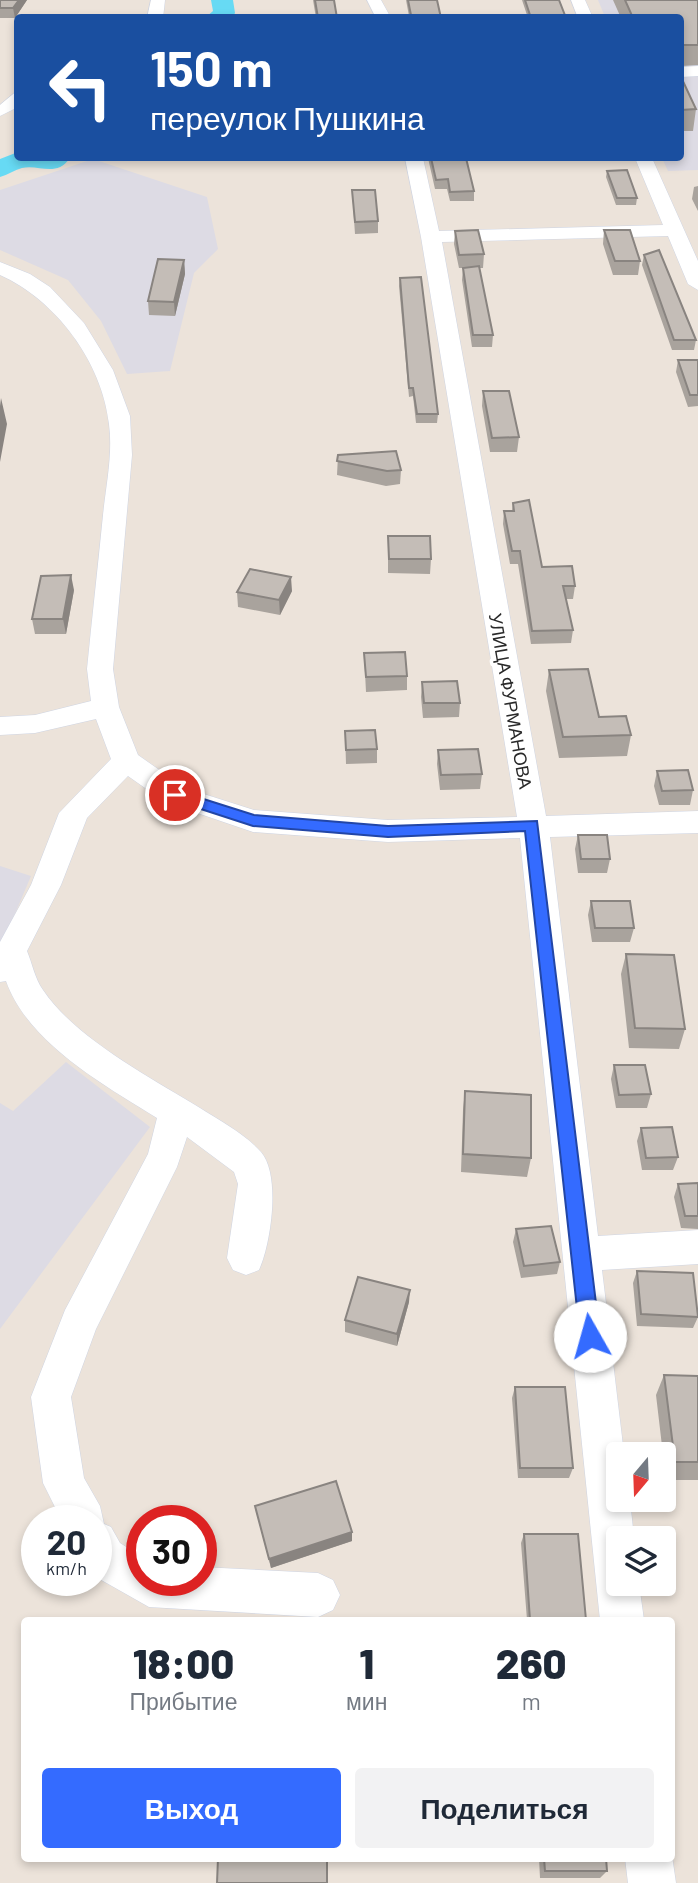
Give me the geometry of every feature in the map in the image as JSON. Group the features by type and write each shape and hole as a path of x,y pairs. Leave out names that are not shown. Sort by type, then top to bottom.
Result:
{"street":[{"path":"0,111 9,107 14,100"},
{"name":"УЛИЦА ФУРМАНОВА","path":"415,161 431,237 532,825 611,1526"},
{"path":"645,161 698,284"},
{"path":"431,237 674,230"},
{"path":"0,268 40,289 69,315 99,363 120,419 121,455 100,669 105,707 126,761 175,795 253,821 388,831 698,822"},
{"path":"0,726 35,724 105,707"},
{"path":"126,761 75,813 46,885 6,962 51,1025 123,1079 177,1112 249,1163 256,1184 246,1258"},
{"path":"76,1505 64,1483 51,1397 79,1323 165,1156 177,1112"},
{"path":"580,1254 698,1247"},
{"path":"112,1562 149,1586 318,1595"},
{"name":"УЛИЦА ФУРМАНОВА","path":"619,1596 622,1617"},
{"path":"649,1862 652,1883"}],"shaded area":[{"path":"598,0 698,0 698,170 668,171 663,161 684,161 684,14 604,14"},
{"path":"87,161 99,161 207,197 218,249 194,273 170,371 127,374 101,321 68,280 0,250 0,190"},
{"path":"0,866 31,876 0,949"},
{"path":"66,1062 150,1127 0,1329 0,1103 13,1111"}],"building":[{"path":"0,0 19,0 13,8 0,8"},
{"path":"315,0 334,0 336,14 317,14"},
{"path":"408,0 437,0 440,14 411,14"},
{"path":"525,0 559,0 564,14 530,14"},
{"path":"625,0 698,0 698,45 684,45 684,14 631,14"},
{"path":"684,83 696,109 684,110"},
{"path":"432,161 467,161 474,191 450,192 448,179 436,180"},
{"path":"627,170 637,198 617,198 607,171"},
{"path":"352,190 375,190 378,221 355,222"},
{"path":"478,230 484,254 459,255 455,231"},
{"path":"604,230 630,230 640,261 615,261"},
{"path":"659,250 696,340 674,340 644,255"},
{"path":"158,259 184,260 174,302 148,301"},
{"path":"479,266 493,335 473,335 463,268"},
{"path":"421,277 438,414 417,414 413,388 409,388 400,278"},
{"path":"678,360 698,360 698,395 690,395"},
{"path":"483,391 509,391 519,437 492,438"},
{"path":"396,451 401,470 387,471 337,461 338,455"},
{"path":"529,500 542,567 572,566 575,586 563,586 573,630 532,631 520,551 512,551 504,511 514,511 513,503"},
{"path":"388,536 430,536 431,559 389,559"},
{"path":"250,569 291,577 279,600 237,592"},
{"path":"71,575 63,619 32,619 41,576"},
{"path":"405,652 407,676 366,677 364,653"},
{"path":"588,669 599,717 626,716 631,735 563,737 549,670"},
{"path":"457,681 460,703 424,703 422,682"},
{"path":"375,730 377,749 346,750 345,731"},
{"path":"478,749 482,774 441,775 438,750"},
{"path":"688,770 693,790 662,791 657,771"},
{"path":"578,835 607,835 610,859 581,859"},
{"path":"591,901 630,901 634,928 595,928"},
{"path":"626,954 674,955 685,1029 635,1028"},
{"path":"614,1065 645,1065 651,1094 619,1095"},
{"path":"465,1091 531,1095 531,1158 463,1154"},
{"path":"672,1127 678,1157 646,1158 641,1128"},
{"path":"698,1183 698,1216 685,1216 678,1184"},
{"path":"551,1226 560,1262 524,1266 516,1229"},
{"path":"637,1271 693,1273 698,1317 641,1314"},
{"path":"358,1277 410,1290 397,1334 345,1320"},
{"path":"664,1375 698,1376 698,1462 676,1462 676,1442 672,1442"},
{"path":"515,1387 565,1387 573,1468 520,1468"},
{"path":"336,1481 352,1532 269,1559 255,1506"},
{"path":"524,1534 578,1534 586,1617 530,1617"},
{"path":"218,1862 327,1862 327,1883 217,1883"},
{"path":"544,1862 606,1862 607,1871 545,1871"}],"waterway":[{"path":"222,0 222,14"},
{"path":"0,169 15,161"},
{"path":"32,161 50,161"}],"route":[{"path":"175,795 253,821 388,831 532,825 590,1336"}]}
